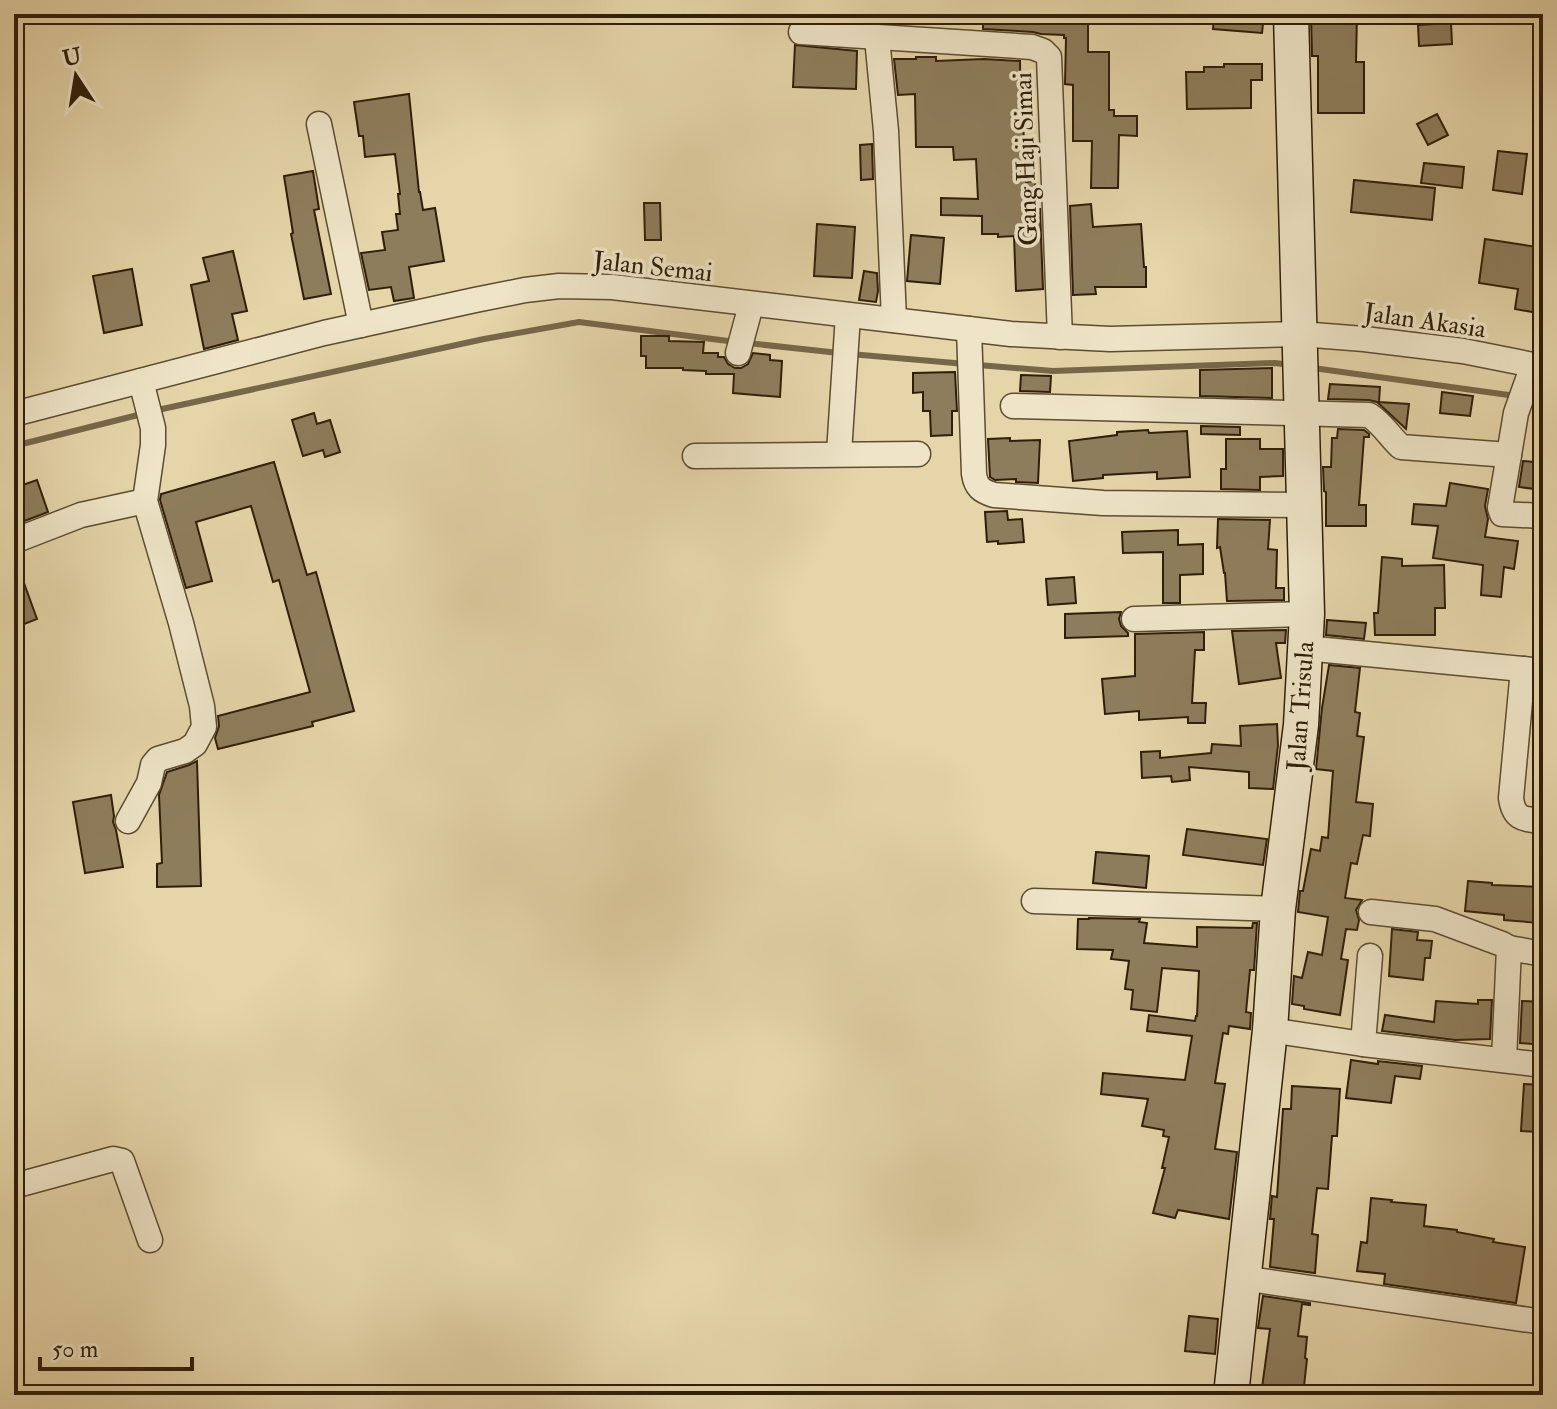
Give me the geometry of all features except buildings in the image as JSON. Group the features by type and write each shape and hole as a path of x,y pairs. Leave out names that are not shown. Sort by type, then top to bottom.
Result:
{"street":[{"name":"Jalan Trisula","path":"1231,1395 1270,1030 1278,909 1301,725 1307,614 1291,14"},
{"name":"Gang Haji Simai","path":"801,32 1032,47 1049,57 1060,337"},
{"path":"877,38 886,131 894,320"},
{"path":"319,124 361,325"},
{"name":"Jalan Semai","path":"17,413 142,384 324,333 525,290 559,286 612,287 745,327 846,327 894,320 970,337 1011,334 1300,350"},
{"path":"839,453 846,327"},
{"path":"970,337 974,474 976,485 982,491 994,495 1103,503 1305,505"},
{"name":"Jalan Akasia","path":"1300,350 1364,339 1463,351 1536,367"},
{"path":"1536,367 1516,413 1500,501 1502,514 1543,516"},
{"path":"128,821 149,783 153,765 158,759 185,751 195,744 204,727 185,637 145,501 153,428 142,384"},
{"path":"1013,406 1369,415 1401,447 1509,455"},
{"path":"695,456 918,454"},
{"path":"14,541 81,515 145,501"},
{"path":"1134,619 1307,614"},
{"path":"1305,648 1533,670 1511,798 1513,810 1519,816 1543,821"},
{"path":"1034,901 1278,909"},
{"path":"1371,912 1435,919 1509,948 1543,954"},
{"path":"1504,1060 1509,948"},
{"path":"1363,1044 1370,956"},
{"path":"1270,1030 1543,1065"},
{"path":"14,1186 113,1159 122,1161 150,1240"},
{"path":"1242,1278 1543,1322"}],"lane":[{"path":"14,378 17,413"}],"waterway":[{"path":"153,411 484,339 579,322 736,342"},
{"path":"747,343 839,353"},
{"path":"850,354 966,364"},
{"path":"978,365 1053,371 1290,365"},
{"path":"1313,368 1516,396"},
{"path":"1527,397 1543,400"},
{"path":"14,446 142,414"}]}
